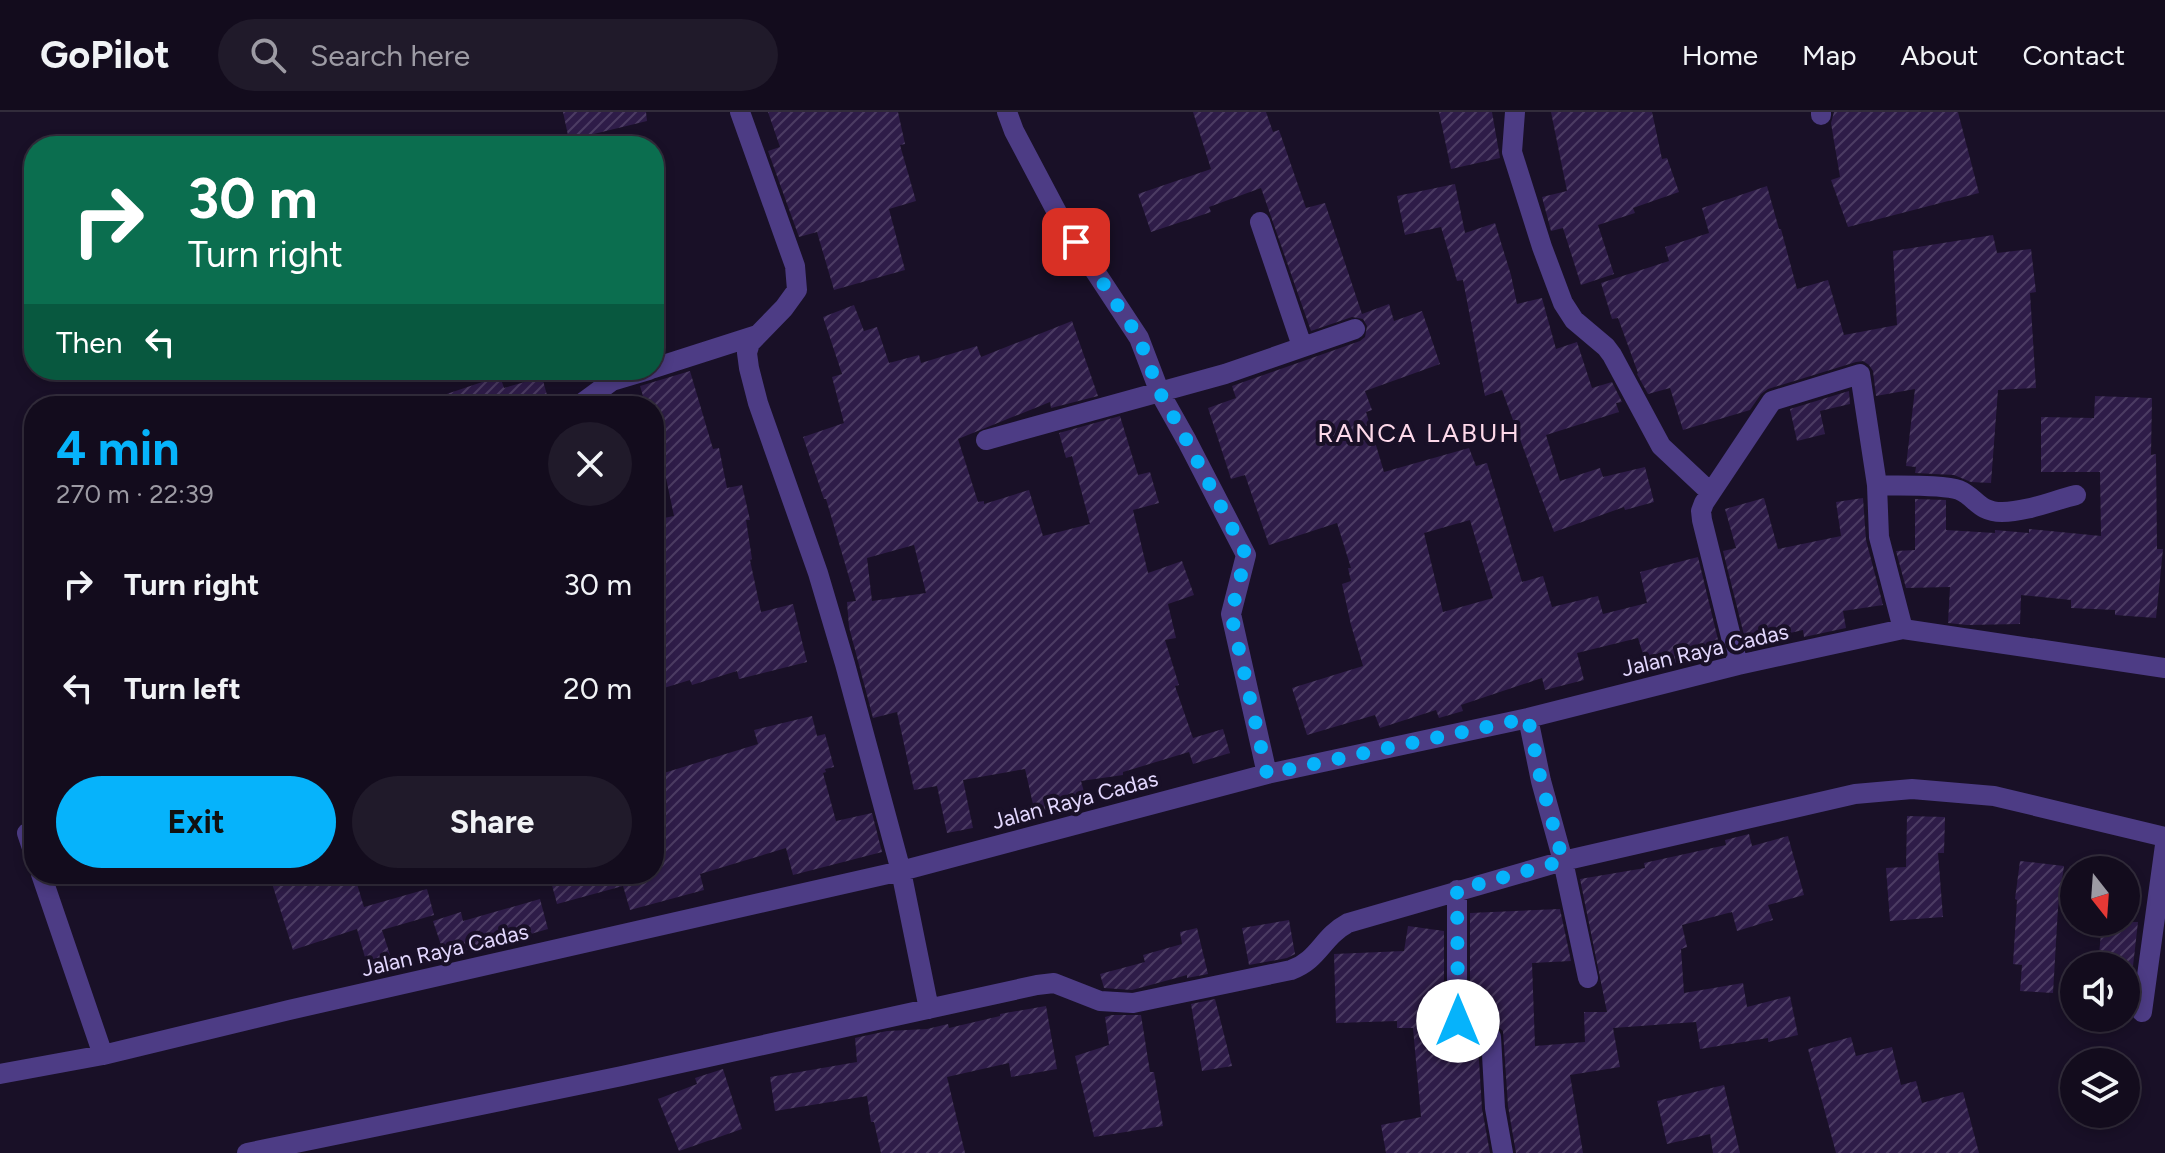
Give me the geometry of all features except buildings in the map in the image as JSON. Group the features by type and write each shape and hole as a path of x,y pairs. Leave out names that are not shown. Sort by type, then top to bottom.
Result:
{"street":[{"path":"740,112 797,279 797,290 791,299 750,343 747,353 758,403 818,573 901,871 929,1009"},
{"path":"1007,112 1060,218 1139,338 1160,393 1246,555 1231,614 1267,774"},
{"path":"1515,112 1512,152 1542,247 1568,313 1612,355 1661,446 1710,492"},
{"path":"1260,222 1302,346"},
{"path":"986,440 1225,374 1355,329"},
{"path":"664,365 757,335"},
{"path":"1738,665 1701,511 1710,492 1772,401 1860,374 1877,485 1879,537 1903,629"},
{"path":"592,396 615,380"},
{"path":"1877,485 1947,487 1960,490 1986,509 2001,512 2076,495"},
{"name":"Jalan Raya Cadas","path":"0,1074 103,1055 901,871 1267,774 1528,718 1738,665 1903,629 2165,668"},
{"path":"1528,718 1588,978"},
{"path":"247,1153 637,1073 1037,985 1054,983 1100,1001 1133,1003 1291,970 1308,963 1330,935 1348,923 1563,861 1855,794 1912,789 1994,796 2165,837"},
{"path":"2142,1012 2165,845"},
{"path":"44,884 103,1055"},
{"path":"1457,890 1457,1018 1460,1024 1491,1037 1495,1108 1503,1153"}],"district":[{"name":"RANCA LABUH","path":"1419,433"}],"route":[{"path":"1076,242 1139,338 1160,393 1246,555 1231,614 1267,774 1528,718 1563,861 1457,890 1458,1021"}]}
